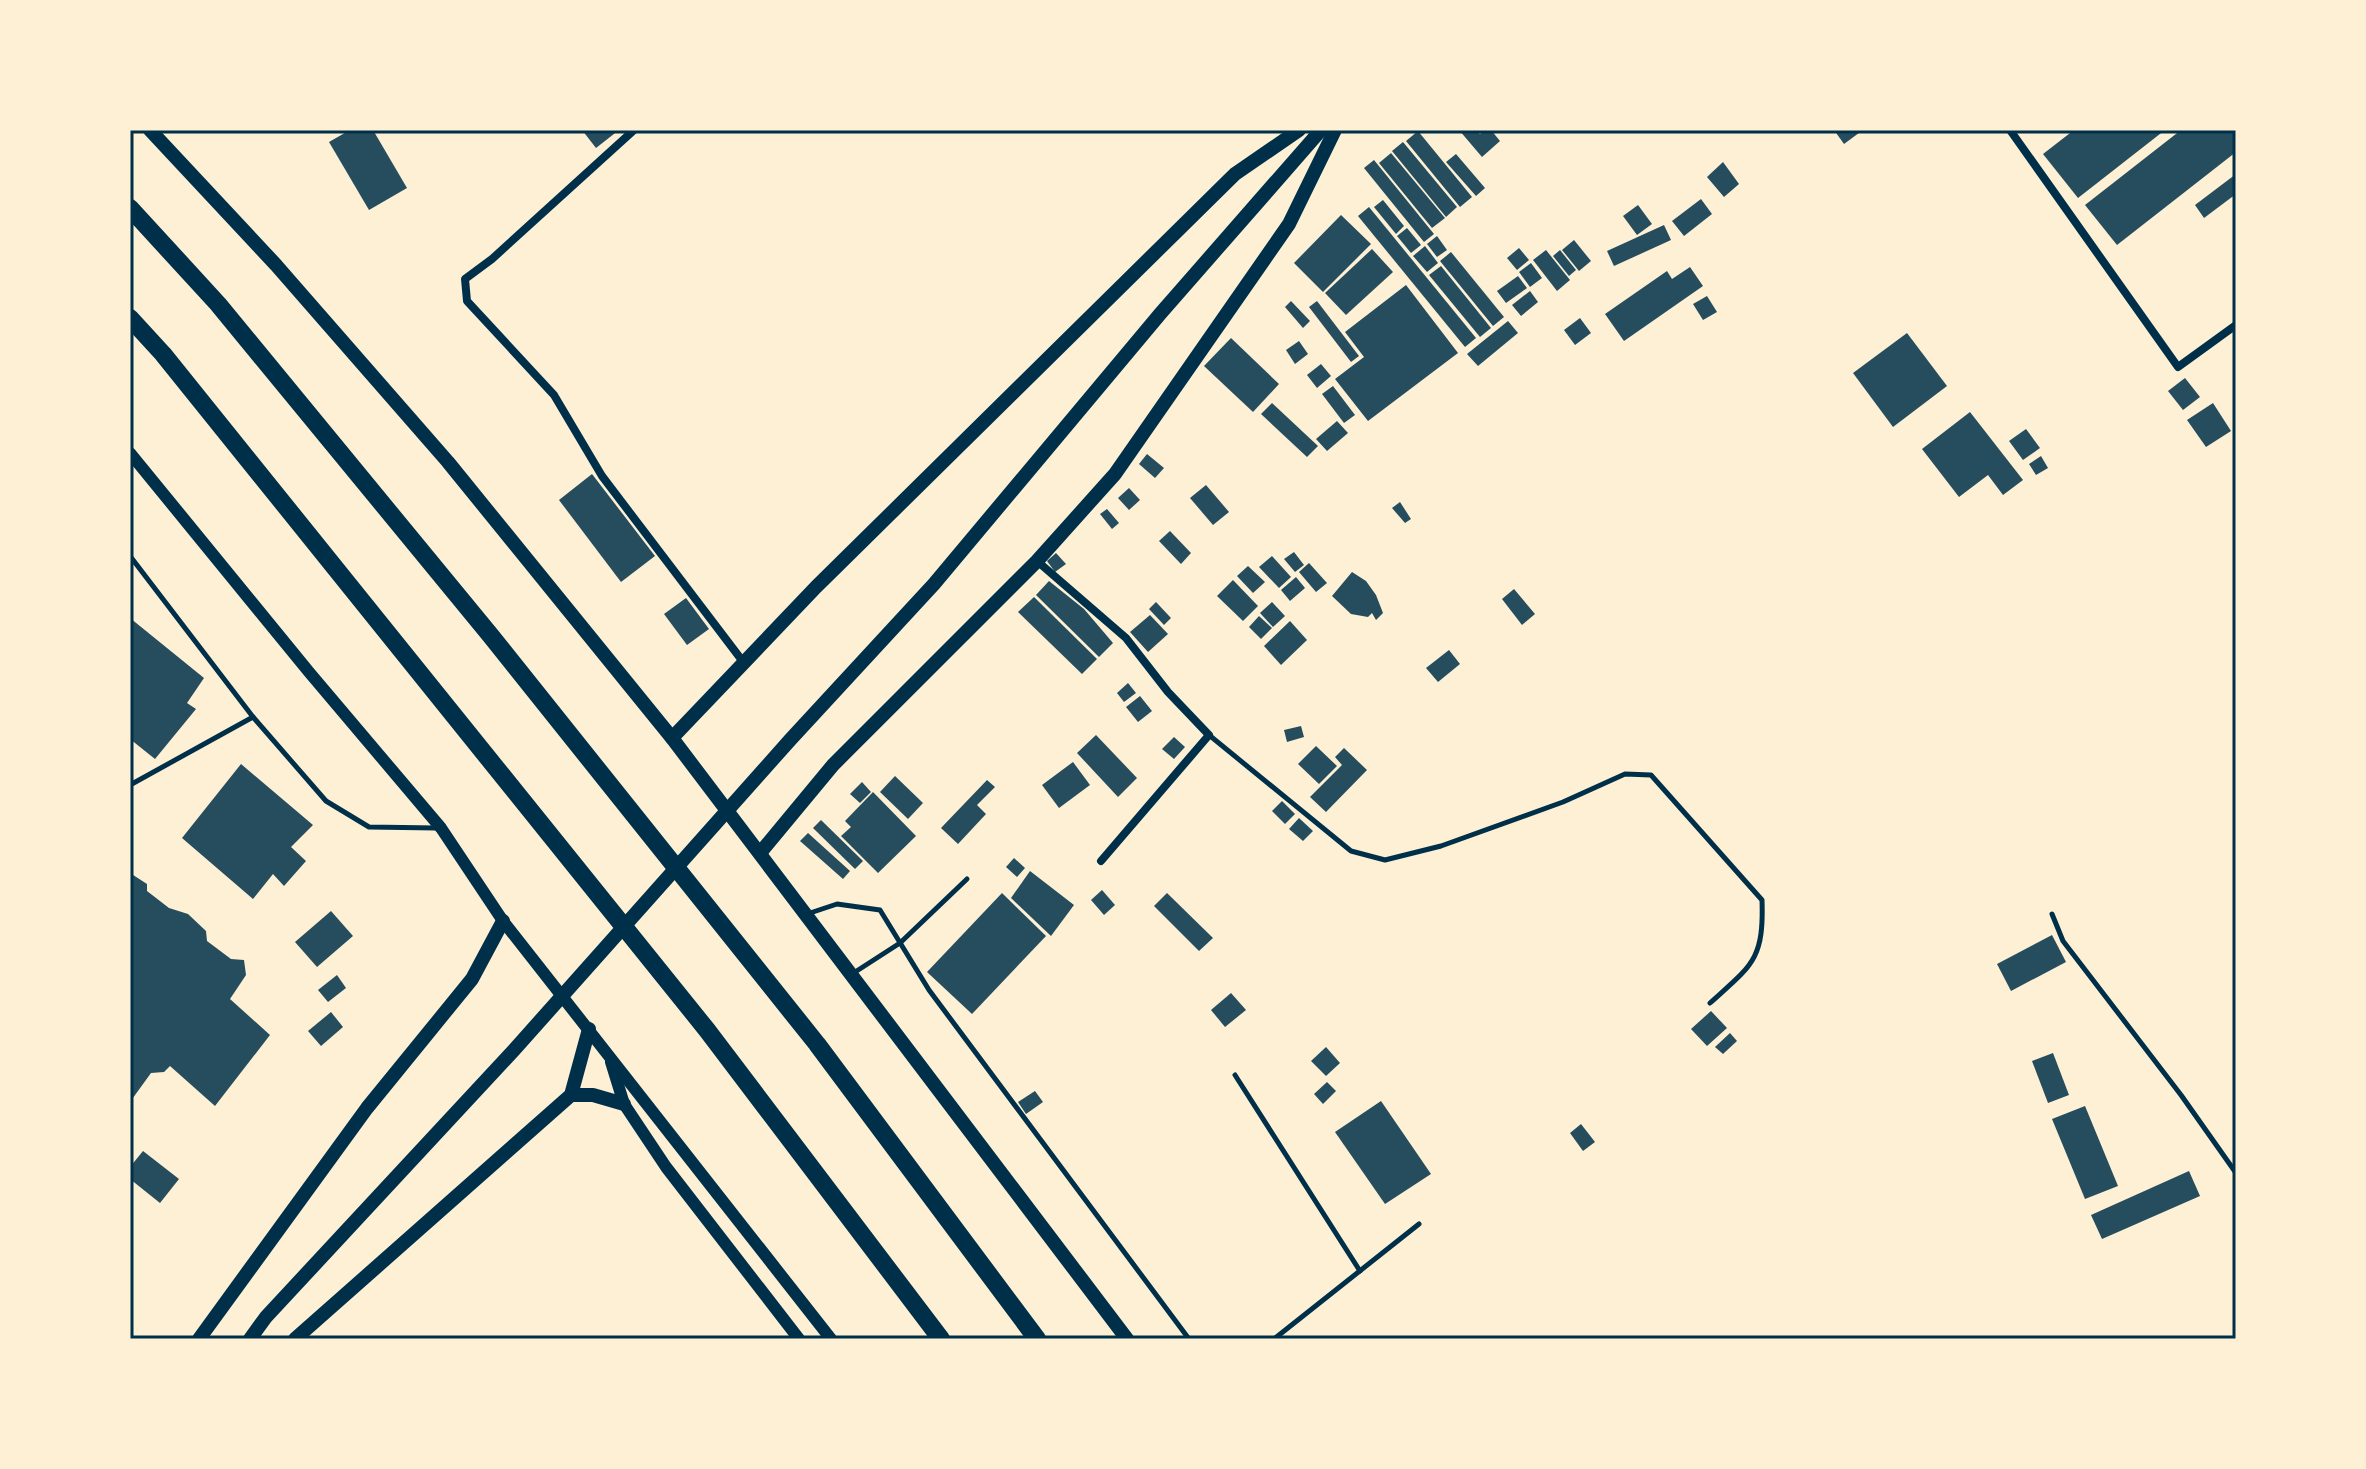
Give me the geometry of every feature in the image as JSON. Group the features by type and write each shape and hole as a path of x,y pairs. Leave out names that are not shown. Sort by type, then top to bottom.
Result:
{"highway":[{"path":"130,208 218,304 511,661 817,1044 1037,1339"},
{"path":"130,318 173,366 639,944 941,1339"}],"main road":[{"path":"150,130 276,265 448,462 672,738 1127,1339"},
{"path":"672,738 816,587 1235,174 1299,130"},
{"path":"250,1339 266,1317 536,1025 774,757 934,584 1160,314 1321,130"},
{"path":"760,853 833,765 1037,561 1115,474 1289,224 1335,130"},
{"path":"199,1339 367,1108 472,979 503,921"},
{"path":"295,1339 571,1095 589,1029"},
{"path":"571,1095 593,1095 624,1104"},
{"path":"240,1339 266,1317"}],"street":[{"path":"634,130 492,259 465,279 467,301 554,395 602,476 744,663"},
{"path":"2010,130 2178,367 2236,325"},
{"path":"130,453 441,828 503,921 831,1339"},
{"path":"1037,561 1126,638 1168,692 1209,735 1101,861"},
{"path":"607,1051 624,1104 666,1167 799,1339"}],"lane":[{"path":"130,556 253,717 326,801 369,827 441,828"},
{"path":"130,785 253,717"},
{"path":"1209,735 1351,851 1385,860 1454,841 1563,802 1625,774 1651,775 1762,900 1763,932 1751,966 1710,1003"},
{"path":"851,975 900,943 967,879"},
{"path":"806,915 837,904 880,910 929,990 1189,1339"},
{"path":"2052,914 2063,941 2181,1095 2236,1173"},
{"path":"1235,1075 1360,1271"},
{"path":"1274,1339 1419,1224"}],"building":[{"path":"350,130 373,130 407,188 369,210 329,142"},
{"path":"582,130 619,130 596,148"},
{"path":"1459,130 1476,130 1480,134 1491,130 1500,141 1482,157"},
{"path":"1834,130 1863,130 1844,144"},
{"path":"2074,130 2165,130 2078,198 2043,154"},
{"path":"2181,130 2236,130 2236,152 2117,245 2085,205"},
{"path":"1418,131 1472,197 1460,207 1406,141"},
{"path":"1403,142 1457,207 1446,217 1392,151"},
{"path":"1391,153 1445,218 1432,228 1379,163"},
{"path":"1456,154 1485,188 1476,196 1446,162"},
{"path":"1374,160 1434,234 1424,242 1364,168"},
{"path":"1723,162 1739,184 1724,197 1707,177"},
{"path":"2236,174 2236,194 2204,218 2195,205"},
{"path":"1701,199 1712,214 1684,236 1672,221"},
{"path":"1383,200 1404,226 1396,234 1374,207"},
{"path":"1638,205 1652,224 1637,235 1623,216"},
{"path":"1369,207 1476,338 1465,347 1358,216"},
{"path":"1341,215 1371,244 1323,292 1294,263"},
{"path":"1664,225 1671,240 1614,266 1607,251"},
{"path":"1407,228 1421,245 1411,253 1397,236"},
{"path":"1437,236 1447,250 1437,257 1427,244"},
{"path":"1574,240 1591,261 1579,271 1562,250"},
{"path":"1425,246 1438,263 1427,272 1413,256"},
{"path":"1519,248 1529,260 1517,270 1507,258"},
{"path":"1372,249 1393,272 1346,315 1325,293"},
{"path":"1546,250 1570,280 1557,291 1533,260"},
{"path":"1560,250 1576,270 1569,276 1553,256"},
{"path":"1451,252 1504,317 1493,326 1440,261"},
{"path":"1531,263 1542,278 1530,287 1519,272"},
{"path":"1441,266 1491,328 1480,337 1429,275"},
{"path":"1690,267 1703,286 1624,341 1605,314 1667,271 1672,279"},
{"path":"1518,276 1527,288 1506,303 1497,291"},
{"path":"1406,285 1458,353 1368,421 1335,379 1364,357 1345,332"},
{"path":"1530,291 1538,302 1521,316 1512,305"},
{"path":"1707,296 1717,312 1703,320 1693,304"},
{"path":"1291,301 1310,321 1303,328 1285,307"},
{"path":"1317,301 1359,356 1351,362 1309,307"},
{"path":"1580,318 1591,333 1575,345 1564,330"},
{"path":"1508,321 1518,333 1478,366 1467,354"},
{"path":"1907,333 1947,386 1893,427 1853,373"},
{"path":"1231,338 1279,384 1253,412 1204,366"},
{"path":"1299,341 1308,354 1295,364 1286,350"},
{"path":"1321,364 1331,376 1317,388 1307,375"},
{"path":"2185,378 2200,397 2183,410 2168,391"},
{"path":"1333,386 1355,415 1344,423 1322,394"},
{"path":"1272,403 1318,446 1307,457 1261,414"},
{"path":"2213,403 2231,431 2206,447 2187,420"},
{"path":"1970,412 2023,480 2003,495 1988,475 1959,497 1922,449"},
{"path":"1337,421 1348,433 1327,451 1316,439"},
{"path":"2026,429 2040,448 2023,460 2009,441"},
{"path":"1147,454 1164,468 1155,478 1139,464"},
{"path":"2041,456 2048,468 2036,475 2029,464"},
{"path":"592,474 655,556 621,582 559,500"},
{"path":"1206,485 1229,512 1213,525 1190,498"},
{"path":"1129,488 1140,500 1129,510 1118,498"},
{"path":"1400,502 1411,519 1405,523 1392,508"},
{"path":"1107,509 1119,523 1112,529 1100,514"},
{"path":"1170,531 1191,553 1181,564 1159,541"},
{"path":"1294,552 1304,565 1295,572 1284,559"},
{"path":"1056,553 1066,564 1055,572 1047,561"},
{"path":"1272,556 1291,577 1279,588 1259,567"},
{"path":"1309,563 1327,583 1316,592 1299,572"},
{"path":"1248,566 1265,582 1253,593 1237,576"},
{"path":"1352,572 1366,581 1376,595 1383,613 1376,620 1372,613 1368,617 1351,614 1332,596"},
{"path":"1296,577 1305,588 1290,601 1281,590"},
{"path":"1233,580 1258,606 1243,621 1217,596"},
{"path":"1049,581 1084,609 1113,643 1099,657 1036,595"},
{"path":"1514,589 1535,614 1522,625 1502,599"},
{"path":"1034,597 1097,659 1082,674 1018,612"},
{"path":"686,598 709,629 687,645 664,614"},
{"path":"1156,602 1171,618 1164,625 1149,609"},
{"path":"1272,602 1285,616 1273,627 1260,613"},
{"path":"1150,615 1168,634 1148,652 1130,632"},
{"path":"1259,616 1272,628 1261,639 1249,627"},
{"path":"130,618 204,678 187,703 196,709 155,759 130,739"},
{"path":"1290,621 1307,640 1281,665 1264,646"},
{"path":"1449,650 1460,664 1438,682 1426,668"},
{"path":"1128,683 1136,693 1124,702 1117,693"},
{"path":"1140,696 1152,711 1138,722 1126,707"},
{"path":"1301,726 1304,737 1287,742 1284,730"},
{"path":"1096,735 1137,778 1118,797 1077,753"},
{"path":"1174,737 1185,747 1174,759 1162,749"},
{"path":"1316,746 1337,766 1319,784 1298,764"},
{"path":"1344,748 1367,770 1326,812 1310,797 1342,765 1335,757"},
{"path":"1073,762 1090,785 1059,808 1042,785"},
{"path":"241,764 313,825 291,847 306,861 284,886 273,874 253,899 182,838"},
{"path":"895,776 923,803 908,819 880,792"},
{"path":"987,780 995,787 977,805 986,814 958,844 941,828"},
{"path":"862,782 871,792 860,803 850,794"},
{"path":"873,792 916,836 878,873 841,836 851,827 845,821"},
{"path":"1282,801 1295,814 1285,824 1272,811"},
{"path":"1299,818 1313,831 1303,841 1289,829"},
{"path":"821,820 863,861 855,869 813,828"},
{"path":"808,833 850,871 843,879 800,841"},
{"path":"1014,858 1025,868 1017,877 1006,867"},
{"path":"1030,871 1074,905 1051,936 1011,898"},
{"path":"130,873 147,884 147,891 169,908 188,914 206,931 207,941 231,959 244,960 246,975 230,999 270,1035 215,1106 170,1066 164,1072 151,1073 130,1102"},
{"path":"1102,890 1115,905 1104,915 1091,900"},
{"path":"1002,893 1046,936 972,1014 927,972"},
{"path":"1167,893 1213,938 1199,951 1154,906"},
{"path":"331,911 353,936 317,967 295,942"},
{"path":"2052,935 2066,962 2011,991 1997,964"},
{"path":"337,975 346,988 328,1002 318,990"},
{"path":"1231,993 1246,1010 1225,1027 1211,1010"},
{"path":"1711,1011 1727,1028 1707,1046 1691,1029"},
{"path":"331,1012 343,1027 321,1046 308,1031"},
{"path":"1730,1033 1737,1041 1723,1054 1715,1047"},
{"path":"1326,1047 1340,1063 1326,1076 1311,1061"},
{"path":"2053,1053 2069,1095 2048,1103 2032,1061"},
{"path":"1327,1082 1336,1091 1323,1104 1314,1094"},
{"path":"1035,1091 1043,1102 1026,1114 1018,1102"},
{"path":"1381,1101 1431,1174 1385,1204 1335,1132"},
{"path":"2085,1106 2118,1186 2085,1199 2052,1119"},
{"path":"1581,1124 1595,1142 1583,1151 1570,1133"},
{"path":"143,1151 179,1179 160,1203 130,1179 130,1167"},
{"path":"2189,1171 2200,1196 2102,1239 2091,1215"}]}
